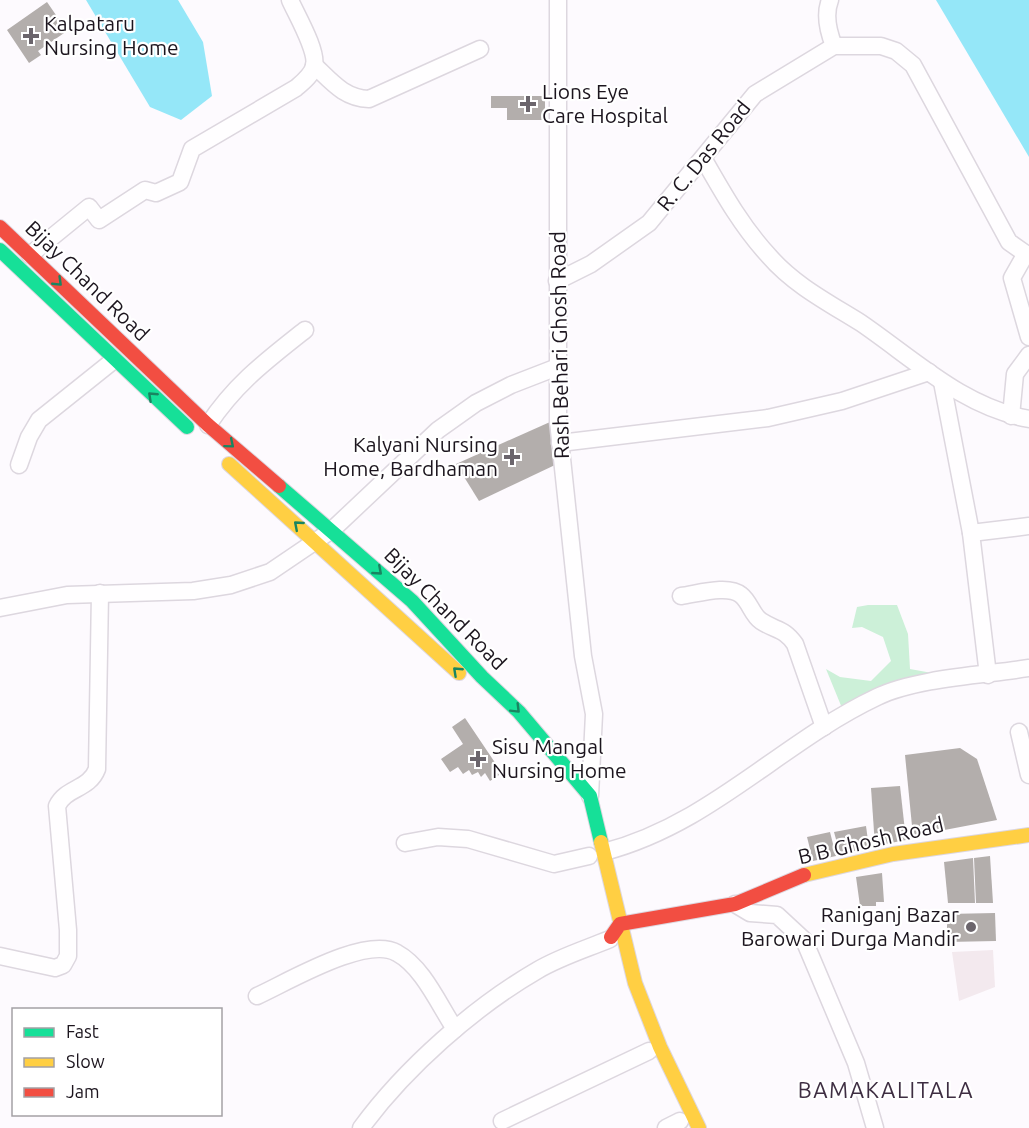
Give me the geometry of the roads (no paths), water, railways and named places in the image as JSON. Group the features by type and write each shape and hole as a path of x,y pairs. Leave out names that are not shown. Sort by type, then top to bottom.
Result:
{"main road":[{"name":"Bijay Chand Road","path":"0,227 201,429"},
{"name":"Bijay Chand Road","path":"1,254 114,360 332,530 412,601 519,712 590,796 595,858"},
{"name":"Bijay Chand Road","path":"220,456 315,540 485,699"},
{"name":"Bijay Chand Road","path":"581,820 620,924 635,983 699,1128"},
{"name":"B B Ghosh Road","path":"620,924 735,904 814,871 893,854 1029,835"},
{"path":"597,887 623,985 677,1126"},
{"path":"610,939 620,924"}],"street":[{"path":"290,0 313,52 315,65 340,90 355,99 369,99 480,49"},
{"name":"Rash Behari Ghosh Road","path":"558,0 557,281 560,443 583,656 594,714 590,796"},
{"path":"830,0 827,8 828,30 834,46 881,46 896,51 913,65 1009,242 1027,256 1012,278 1029,337"},
{"name":"R. C. Das Road","path":"557,281 591,264 649,223 755,94 834,46"},
{"path":"30,255 89,207 99,220 145,190 156,193 180,182 192,149 296,88 315,65"},
{"path":"703,158 735,214 770,258 808,290 935,377 987,408 1029,419"},
{"path":"201,429 242,381 304,330"},
{"path":"1011,416 1016,374 1029,355"},
{"path":"19,465 28,437 39,420 114,360"},
{"path":"0,608 67,595 193,591 231,585 270,572 332,530 400,465 466,410 511,385 560,366"},
{"path":"560,443 768,418 935,377"},
{"path":"935,377 970,533 988,675"},
{"path":"970,533 1029,526"},
{"path":"681,596 729,590 740,594 755,616 763,623 788,633 795,644 824,727"},
{"path":"0,956 55,968 63,964 68,956 68,930 57,806 61,798 93,778 97,769 100,594"},
{"path":"405,843 438,837 468,839 554,864 595,858 639,842 701,812 824,727 878,696 919,685 1029,668"},
{"path":"1019,732 1029,775"},
{"path":"735,904 750,913 777,915 804,940 856,1064 875,1128"},
{"path":"361,1128 378,1105 455,1029 496,996 540,969 610,939"},
{"path":"257,996 356,951 379,947 397,952 414,967 455,1029"},
{"path":"502,1121 649,1051"}],"water":[{"path":"86,0 178,0 203,42 212,96 181,120 150,107"},
{"path":"936,0 1029,0 1029,157"}],"place":[{"name":"Kalpataru Nursing Home","path":"31,36"},
{"name":"Lions Eye Care Hospital","path":"528,104"},
{"name":"Kalyani Nursing Home, Bardhaman","path":"512,457"},
{"name":"Sisu Mangal Nursing Home","path":"478,759"},
{"name":"Raniganj Bazar Barowari Durga Mandir","path":"971,927"}],"district":[{"name":"BAMAKALITALA","path":"886,1090"}]}
